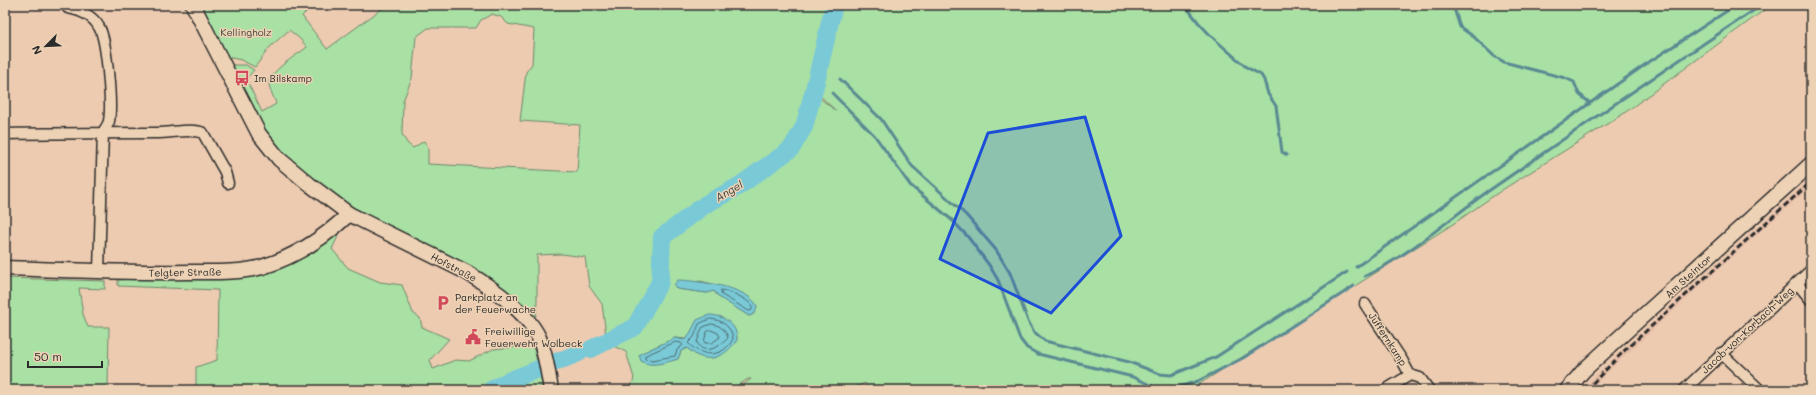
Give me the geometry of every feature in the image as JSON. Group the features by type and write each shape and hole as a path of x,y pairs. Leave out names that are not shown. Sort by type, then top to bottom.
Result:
{"street":[{"path":"68,5 68,8 78,10 92,18 99,27 103,39 108,76 109,122 103,132 99,271"},
{"name":"Hofstraße","path":"193,5 251,118 267,145 279,159 349,214 466,272 483,282 509,303 526,319 539,338 544,353 550,385"},
{"path":"5,134 179,132 198,130 203,134 226,172 228,183"},
{"name":"Am Steintor","path":"1567,390 1593,362 1811,164"},
{"name":"Telgter Straße","path":"5,268 160,273 251,270 277,261 310,244 330,231 349,214"},
{"name":"Jacob-von-Korbach-Weg","path":"1684,390 1721,353 1811,270"},
{"path":"1797,283 1811,300"},
{"name":"Juffernkamp","path":"1365,304 1410,375 1420,378 1429,390"},
{"path":"1721,353 1760,390"},
{"name":"Juffernkamp","path":"1385,390 1410,375"}],"highlighted area":[{"path":"1085,117 1121,236 1051,313 940,259 988,133"}],"shaded area":[{"path":"1811,179 1811,186 1605,374 1591,390 1580,390"}],"green space":[{"name":"Kellingholz","path":"202,5 313,5 302,16 327,49 387,5 1771,5 1623,114 1502,190 1453,224 1190,390 869,390 865,383 848,390 736,390 751,379 748,379 731,390 630,390 634,378 626,352 607,343 602,304 589,286 585,257 562,254 537,255 536,316 487,276 391,228 353,207 312,181 269,142 231,65 246,65 254,70 246,79 262,112 276,104 269,85 270,78 279,68 307,47 300,39 289,30 270,47 255,67 241,60 227,57","holes":["492,14 501,17 508,24 534,29 532,64 526,72 520,121 580,125 577,172 428,164 428,147 424,141 413,148 407,143 402,134 403,101 412,78 416,37 428,28 476,28 481,20","809,79 814,90 836,111 816,95 808,124 793,152 666,237 659,231 675,219 753,172 785,145 796,129 802,111","700,281 717,285 754,314 749,316 717,295 714,291 707,293 677,289 675,287","720,316 732,326 737,337 735,344 692,352 687,348 681,351 678,359 652,364 642,353 675,338 686,339"]},
{"path":"340,232 332,249 348,268 380,282 402,285 413,313 420,318 422,327 449,339 430,360 433,369 455,360 469,361 493,349 530,346 534,349 543,386 533,390 196,390 196,367 217,360 218,290 118,286 118,280 193,275 306,254"},
{"path":"5,278 105,281 105,289 79,288 83,314 88,327 109,327 108,388 136,390 5,390"}],"water":[{"path":"678,280 709,283 733,289 752,299 757,306 756,311 754,314 749,316 720,298 714,291 707,293 677,289 674,285"},
{"path":"709,315 714,315 724,319 732,325 735,330 737,340 726,352 716,357 706,358 697,356 687,348 681,351 678,359 669,362 649,364 641,361 639,355 642,353 675,338 684,340 688,337 697,320"}],"waterway":[{"name":"Angel","path":"591,349 635,327 660,282 662,237 706,204 739,186 791,149 804,127 834,5"},
{"path":"1185,5 1211,36 1246,67 1261,75 1268,94 1276,106 1282,152 1287,155"},
{"path":"1453,5 1460,27 1474,37 1494,56 1504,62 1565,78 1574,82 1579,94 1590,103"},
{"path":"1356,267 1646,64 1736,5"},
{"path":"1365,276 1396,259 1428,237 1487,192 1658,74 1762,5"},
{"name":"Angel","path":"821,62 827,66"},
{"path":"840,79 881,119 912,166 966,215 996,250 1010,273 1028,321 1034,332 1045,341 1129,362 1160,374 1171,375 1216,357 1347,272"},
{"name":"Angel","path":"816,82 822,85"},
{"path":"832,93 875,136 910,185 953,221 968,237 989,265 998,280 1020,339 1027,348 1038,354 1133,377 1159,389 1179,387 1198,381 1243,358 1354,286"},
{"name":"Angel","path":"491,390 508,381 579,353"}],"railway":[{"path":"1586,390 1625,350 1811,182"}],"place":[{"name":"Im Bilskamp","path":"242,78"},
{"name":"Parkplatz an der Feuerwache","path":"443,303"},
{"name":"Freiwillige Feuerwehr Wolbeck","path":"473,337"}]}
